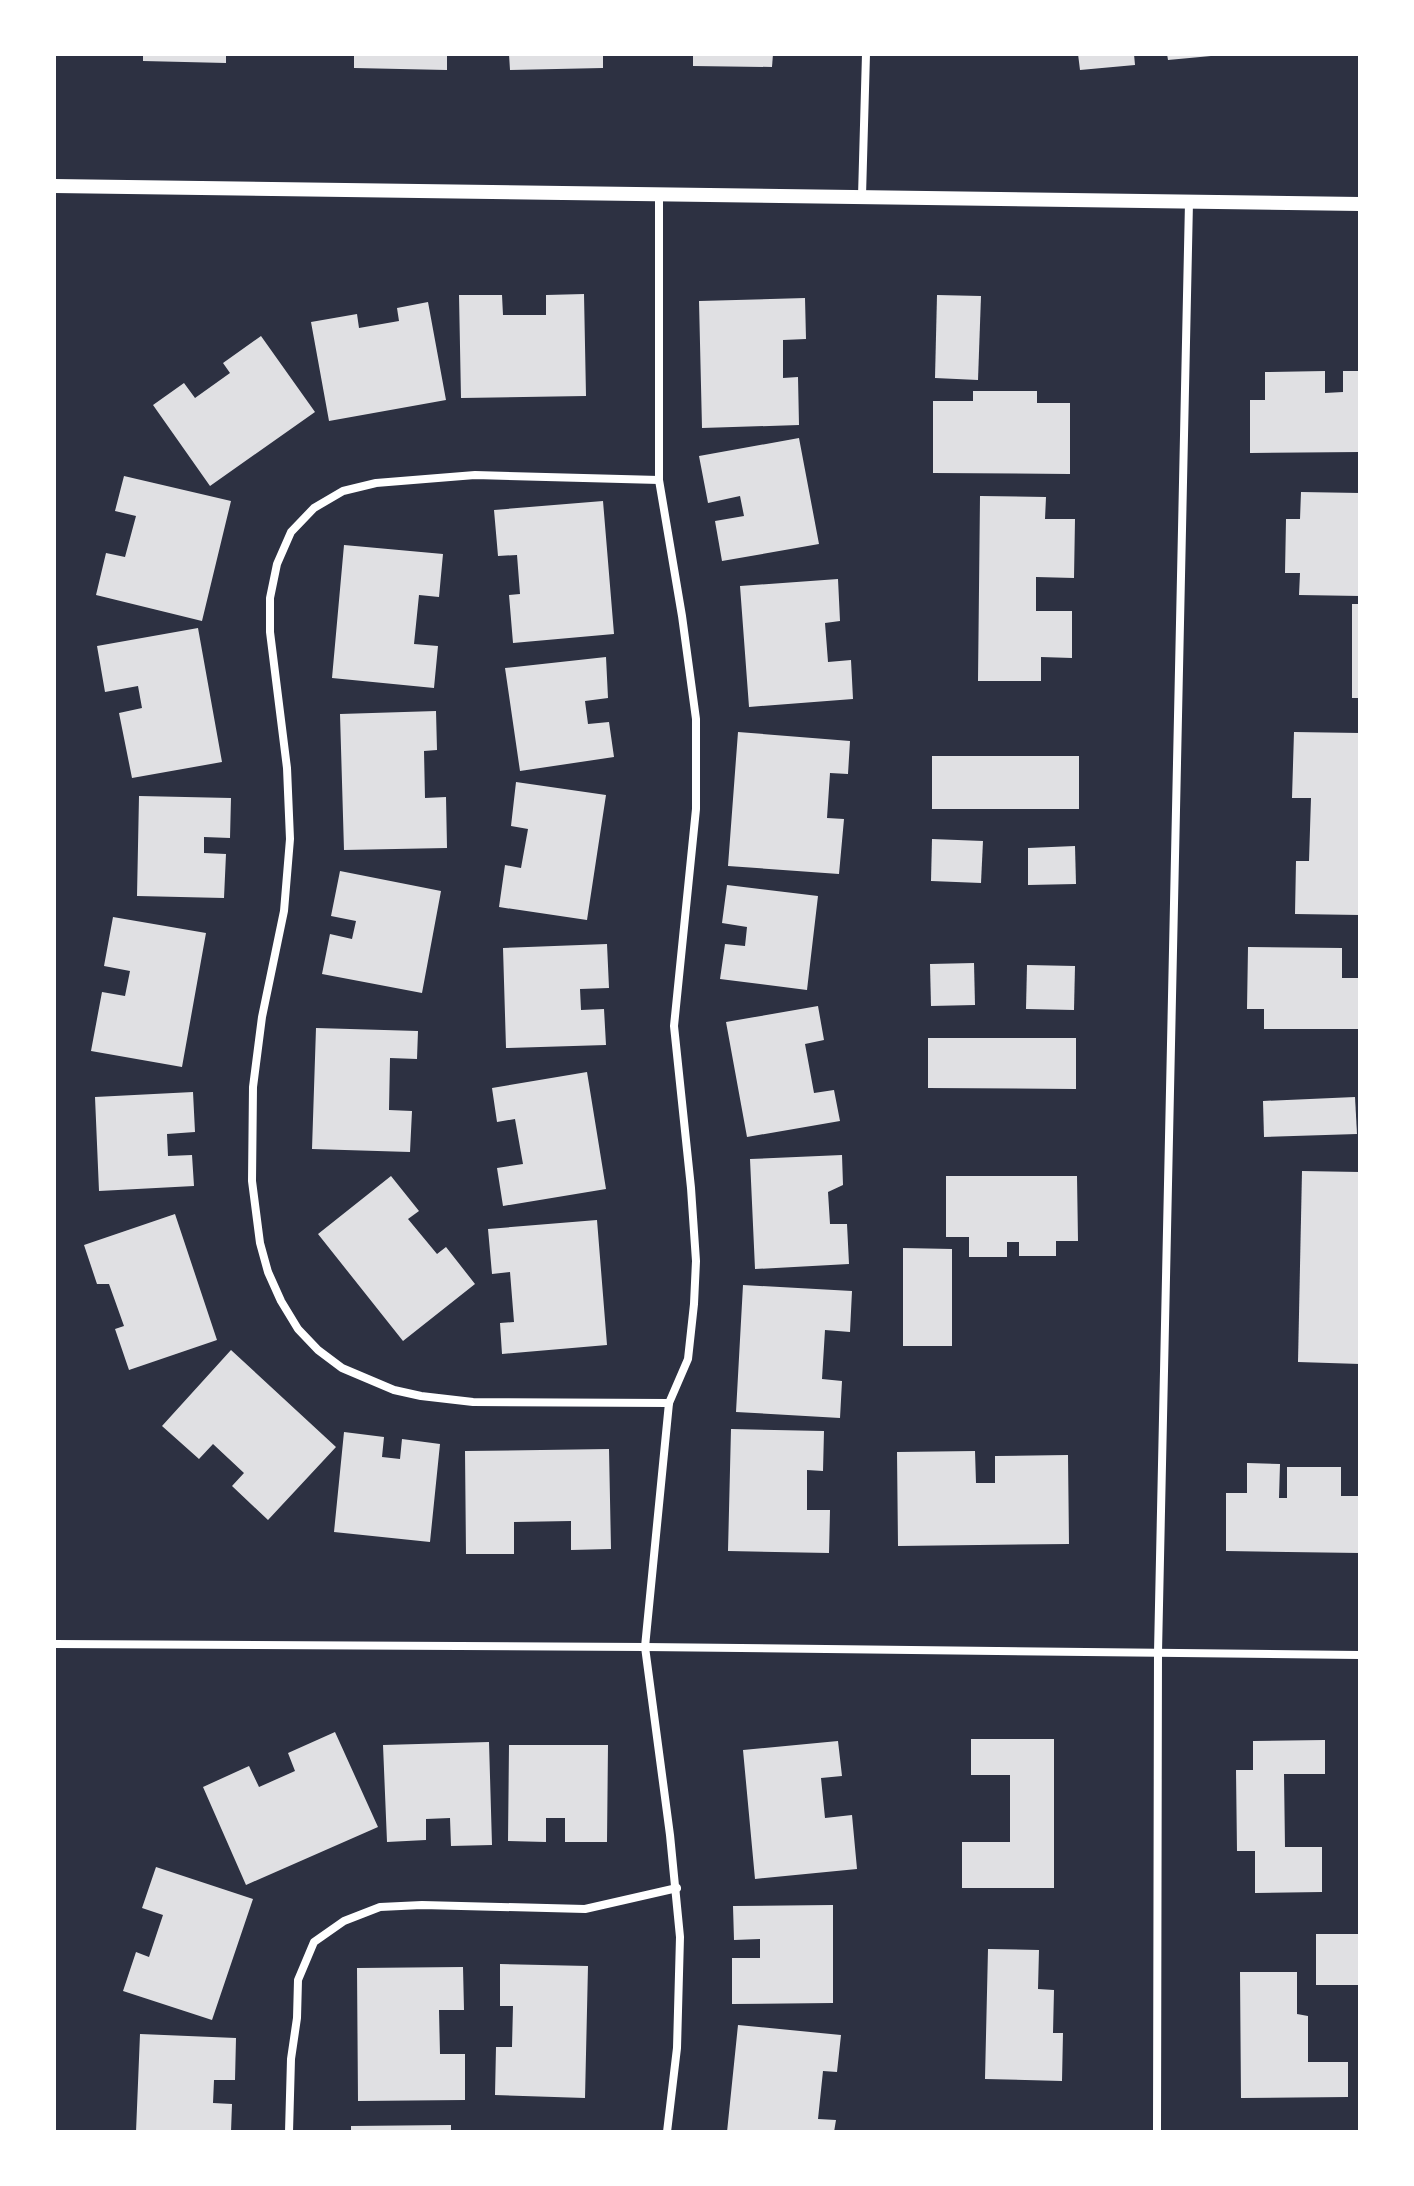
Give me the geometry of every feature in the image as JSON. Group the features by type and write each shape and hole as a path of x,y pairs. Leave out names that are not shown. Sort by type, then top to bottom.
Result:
{"street":[{"path":"862,196 866,54"},
{"path":"54,186 1360,204"},
{"path":"659,195 659,480 696,719 696,809 674,1026 696,1261 688,1359 669,1403 645,1647 677,1888 680,1937 677,2048 667,2132"},
{"path":"1157,2132 1158,1652 1189,202"},
{"path":"659,480 475,475 376,483 343,491 314,508 291,532 277,564 270,598 270,632 287,768 290,839 284,911 262,1017 253,1087 252,1181 260,1243 281,1301 298,1329 318,1350 342,1368 394,1390 473,1402 669,1403"},
{"path":"54,1644 1360,1655"},
{"path":"289,2132 298,1980 314,1942 344,1921 380,1907 422,1905 585,1909 677,1888"}],"building":[{"path":"143,54 226,54 226,63 143,61"},
{"path":"354,54 447,54 447,70 354,68"},
{"path":"509,54 603,54 603,68 510,70"},
{"path":"693,54 773,54 772,67 693,66"},
{"path":"1078,54 1134,54 1135,65 1080,70"},
{"path":"1167,54 1211,54 1211,56 1168,60"},
{"path":"584,294 586,396 461,398 459,295 502,295 503,315 546,315 546,295"},
{"path":"937,295 981,296 978,380 935,378"},
{"path":"805,298 806,339 783,340 783,378 798,377 799,425 702,428 699,301"},
{"path":"428,302 446,400 329,421 311,322 357,314 359,328 399,321 397,308"},
{"path":"261,336 315,412 210,486 153,405 184,383 195,398 230,373 223,363"},
{"path":"1325,371 1325,393 1343,392 1343,371 1360,371 1360,452 1250,453 1250,400 1265,400 1265,372"},
{"path":"973,391 1037,391 1037,403 1070,403 1070,474 933,473 933,401 973,401"},
{"path":"799,438 819,544 722,561 715,521 744,516 740,496 708,503 699,456"},
{"path":"124,476 231,501 202,621 96,595 106,553 125,557 136,516 115,511"},
{"path":"1301,492 1360,493 1360,596 1299,595 1300,573 1285,573 1286,519 1300,519"},
{"path":"980,496 1046,497 1045,519 1075,519 1074,578 1036,577 1036,611 1072,611 1072,658 1041,657 1041,681 978,681"},
{"path":"603,501 614,634 513,643 509,595 520,594 517,555 498,556 494,510"},
{"path":"344,545 443,554 439,597 419,595 414,644 438,646 434,688 332,678"},
{"path":"838,579 840,621 825,623 828,662 851,660 853,699 749,707 740,586"},
{"path":"1352,604 1360,604 1360,698 1352,698"},
{"path":"198,628 222,762 132,778 119,713 142,708 138,686 105,692 97,646"},
{"path":"606,657 608,698 585,701 588,724 609,722 614,757 520,771 505,668"},
{"path":"436,711 437,750 424,751 425,798 446,797 447,848 344,850 340,714"},
{"path":"738,732 850,741 848,774 830,773 827,818 844,819 839,874 728,866"},
{"path":"1294,732 1360,733 1360,915 1295,914 1296,861 1309,861 1311,798 1292,798"},
{"path":"932,756 1079,756 1079,809 932,809"},
{"path":"516,782 606,795 587,920 499,907 505,865 521,868 528,829 511,826"},
{"path":"139,796 231,798 230,838 204,837 204,853 226,854 224,898 137,896"},
{"path":"932,839 983,841 981,883 931,881"},
{"path":"1075,846 1076,884 1028,885 1028,848"},
{"path":"340,871 441,891 422,993 322,974 330,934 352,939 356,921 331,916"},
{"path":"727,885 818,896 807,990 720,979 725,944 745,946 747,927 722,923"},
{"path":"113,917 206,933 182,1067 91,1051 102,992 125,996 130,971 104,966"},
{"path":"607,944 609,988 580,989 581,1010 604,1009 606,1045 506,1048 503,948"},
{"path":"1248,947 1342,948 1342,978 1360,978 1360,1029 1264,1029 1264,1009 1247,1009"},
{"path":"974,963 975,1005 931,1006 930,964"},
{"path":"1027,965 1075,966 1074,1010 1026,1009"},
{"path":"818,1006 824,1040 805,1044 814,1093 834,1090 840,1121 747,1137 726,1022"},
{"path":"316,1028 418,1031 417,1059 390,1058 389,1110 412,1111 410,1152 312,1149"},
{"path":"928,1038 1076,1038 1076,1089 928,1088"},
{"path":"587,1072 606,1189 503,1206 497,1168 523,1164 515,1119 497,1122 492,1088"},
{"path":"193,1092 195,1132 167,1134 168,1156 192,1155 194,1186 99,1191 95,1097"},
{"path":"1355,1097 1357,1134 1264,1137 1263,1101"},
{"path":"842,1155 843,1185 828,1192 830,1224 847,1224 849,1264 755,1269 750,1159"},
{"path":"1302,1171 1360,1172 1360,1364 1298,1362"},
{"path":"391,1176 419,1211 408,1219 437,1254 446,1247 475,1284 403,1341 318,1234"},
{"path":"946,1176 1077,1176 1078,1241 1056,1241 1056,1256 1019,1256 1019,1242 1007,1242 1007,1257 969,1257 969,1237 946,1237"},
{"path":"175,1214 217,1340 129,1370 115,1329 124,1326 109,1284 97,1284 84,1245"},
{"path":"597,1220 607,1345 502,1354 500,1323 514,1322 510,1272 492,1274 488,1229"},
{"path":"903,1248 952,1249 952,1346 903,1346"},
{"path":"743,1285 852,1291 850,1332 825,1330 822,1379 842,1381 840,1418 736,1412"},
{"path":"231,1350 336,1447 268,1520 232,1486 244,1473 213,1444 199,1459 162,1426"},
{"path":"731,1429 824,1431 823,1471 807,1470 807,1510 830,1510 829,1553 728,1551"},
{"path":"344,1432 384,1437 382,1457 400,1459 402,1439 440,1444 430,1542 334,1532"},
{"path":"609,1449 611,1549 571,1550 571,1521 514,1522 514,1554 466,1554 465,1451"},
{"path":"975,1451 976,1483 995,1483 995,1456 1068,1455 1069,1544 898,1546 897,1452"},
{"path":"1247,1463 1280,1464 1279,1498 1287,1498 1287,1467 1341,1467 1341,1496 1360,1496 1360,1553 1226,1551 1226,1493 1247,1493"},
{"path":"335,1732 378,1827 246,1885 203,1787 249,1766 259,1787 295,1771 288,1753"},
{"path":"971,1739 1054,1739 1054,1888 962,1888 962,1842 1010,1842 1010,1775 971,1775"},
{"path":"1325,1740 1325,1774 1284,1774 1285,1847 1322,1847 1322,1892 1255,1893 1255,1851 1237,1851 1236,1770 1253,1770 1253,1741"},
{"path":"838,1741 842,1776 821,1778 825,1818 852,1815 857,1869 755,1879 743,1750"},
{"path":"489,1742 492,1845 451,1846 450,1818 426,1819 426,1840 387,1842 383,1745"},
{"path":"509,1745 608,1745 607,1842 565,1842 565,1818 546,1818 546,1842 508,1841"},
{"path":"156,1867 253,1899 212,2020 123,1991 136,1952 149,1957 163,1915 142,1908"},
{"path":"833,1905 833,2003 732,2004 732,1958 760,1958 760,1939 734,1940 733,1906"},
{"path":"1316,1934 1360,1934 1360,1985 1316,1985"},
{"path":"988,1949 1039,1950 1038,1989 1054,1990 1053,2033 1063,2033 1062,2081 985,2079"},
{"path":"500,1964 588,1966 585,2098 495,2095 496,2047 512,2047 513,2006 500,2006"},
{"path":"463,1967 464,2010 439,2010 440,2054 465,2054 465,2100 358,2101 357,1968"},
{"path":"1240,1972 1297,1972 1297,2014 1308,2016 1308,2062 1348,2062 1348,2097 1241,2098"},
{"path":"738,2025 841,2035 837,2072 823,2071 818,2119 836,2120 834,2132 727,2132"},
{"path":"140,2034 236,2038 235,2080 214,2080 213,2103 232,2104 231,2132 136,2132"},
{"path":"451,2125 451,2132 351,2132 351,2126"}]}
